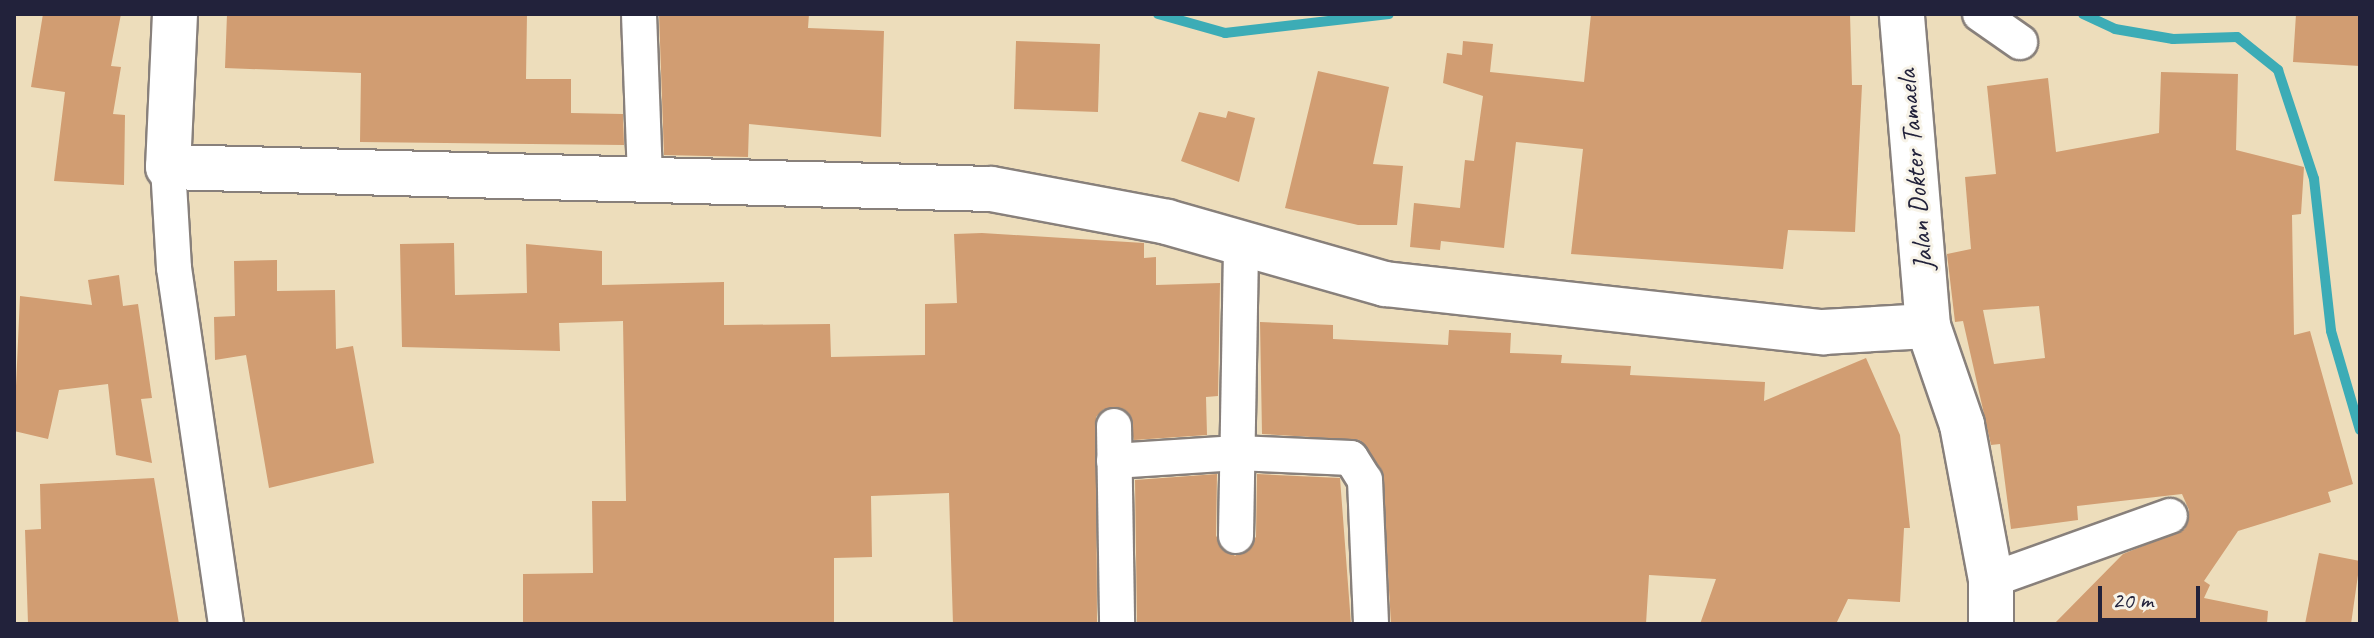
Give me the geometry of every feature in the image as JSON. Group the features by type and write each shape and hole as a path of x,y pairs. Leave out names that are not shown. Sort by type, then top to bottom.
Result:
{"main road":[{"path":"175,14 168,167 991,189 1057,197 1241,247 1424,289 1823,332 1928,326"},
{"name":"Jalan Dokter Tamaela","path":"1904,15 1928,326 1962,425 1991,580 1991,624"}],"street":[{"path":"639,14 645,181"},
{"path":"1980,14 2020,42"},
{"path":"168,167 174,268 226,624"},
{"path":"1236,536 1241,247"},
{"path":"1114,426 1117,624"},
{"path":"1114,461 1237,453 1337,453 1361,467 1371,624"},
{"path":"1991,580 2170,516"}],"building":[{"path":"43,14 121,14 111,66 121,67 113,114 125,115 124,185 54,181 65,92 31,87"},
{"path":"227,14 527,14 526,79 571,79 571,113 623,114 624,145 360,142 361,73 225,68"},
{"path":"659,14 809,14 808,28 884,31 881,137 749,124 748,157 664,155"},
{"path":"1591,14 1850,14 1852,85 1862,85 1855,232 1788,230 1783,269 1571,254 1583,149 1516,142 1504,248 1441,241 1440,250 1410,247 1414,203 1460,208 1465,160 1474,161 1483,96 1443,83 1447,53 1462,55 1463,41 1493,44 1490,72 1584,82"},
{"path":"2296,14 2360,14 2360,66 2293,62"},
{"path":"1016,41 1100,44 1098,112 1014,109"},
{"path":"1318,71 1389,87 1373,164 1403,166 1397,225 1358,225 1285,208"},
{"path":"2161,72 2238,74 2236,150 2304,167 2301,214 2292,215 2294,335 2310,331 2353,484 2328,492 2331,502 2238,531 2204,581 2210,585 2204,598 2268,611 2267,624 2054,624 2123,554 2185,529 2189,510 2182,494 2077,506 2078,520 2011,529 2000,444 1991,445 1963,321 1955,322 1947,254 1971,249 1965,177 1996,174 1987,86 2048,78 2056,152 2159,133","holes":["2039,306 2045,358 1994,364 1983,310"]},
{"path":"1228,111 1255,118 1239,182 1181,161 1199,112 1226,118"},
{"path":"954,234 1144,243 1144,258 1156,257 1156,285 1220,283 1218,396 1206,397 1207,435 1134,440 1124,409 1104,409 1096,417 1097,624 953,624 949,493 871,496 872,557 834,558 834,624 523,624 523,574 593,573 592,501 626,501 623,321 559,323 560,351 402,347 400,244 454,243 455,295 527,293 526,244 602,251 602,285 724,282 724,325 830,324 831,357 925,355 925,304 957,303"},
{"path":"277,260 277,291 335,290 336,349 353,346 374,463 269,488 246,355 215,360 214,317 235,316 234,261"},
{"path":"119,275 123,306 138,304 152,398 141,399 152,463 116,455 108,384 59,390 48,439 14,431 20,296 92,305 88,280"},
{"path":"1260,322 1333,325 1333,339 1448,345 1449,330 1511,333 1510,353 1562,355 1561,363 1631,366 1630,375 1765,382 1764,401 1866,358 1900,435 1910,528 1904,528 1900,602 1848,599 1836,624 1700,624 1716,579 1649,575 1646,624 1391,624 1382,470 1360,440 1262,434"},
{"path":"1217,474 1216,536 1235,556 1256,537 1257,474 1340,478 1351,624 1137,624 1135,480"},
{"path":"154,478 179,624 28,624 25,530 41,529 40,484"},
{"path":"2319,553 2360,561 2351,624 2305,624"}],"waterway":[{"path":"1158,14 1225,33 1389,14"},
{"path":"2083,14 2115,29 2173,39 2237,37 2278,70 2314,179 2331,331 2360,430"}]}
